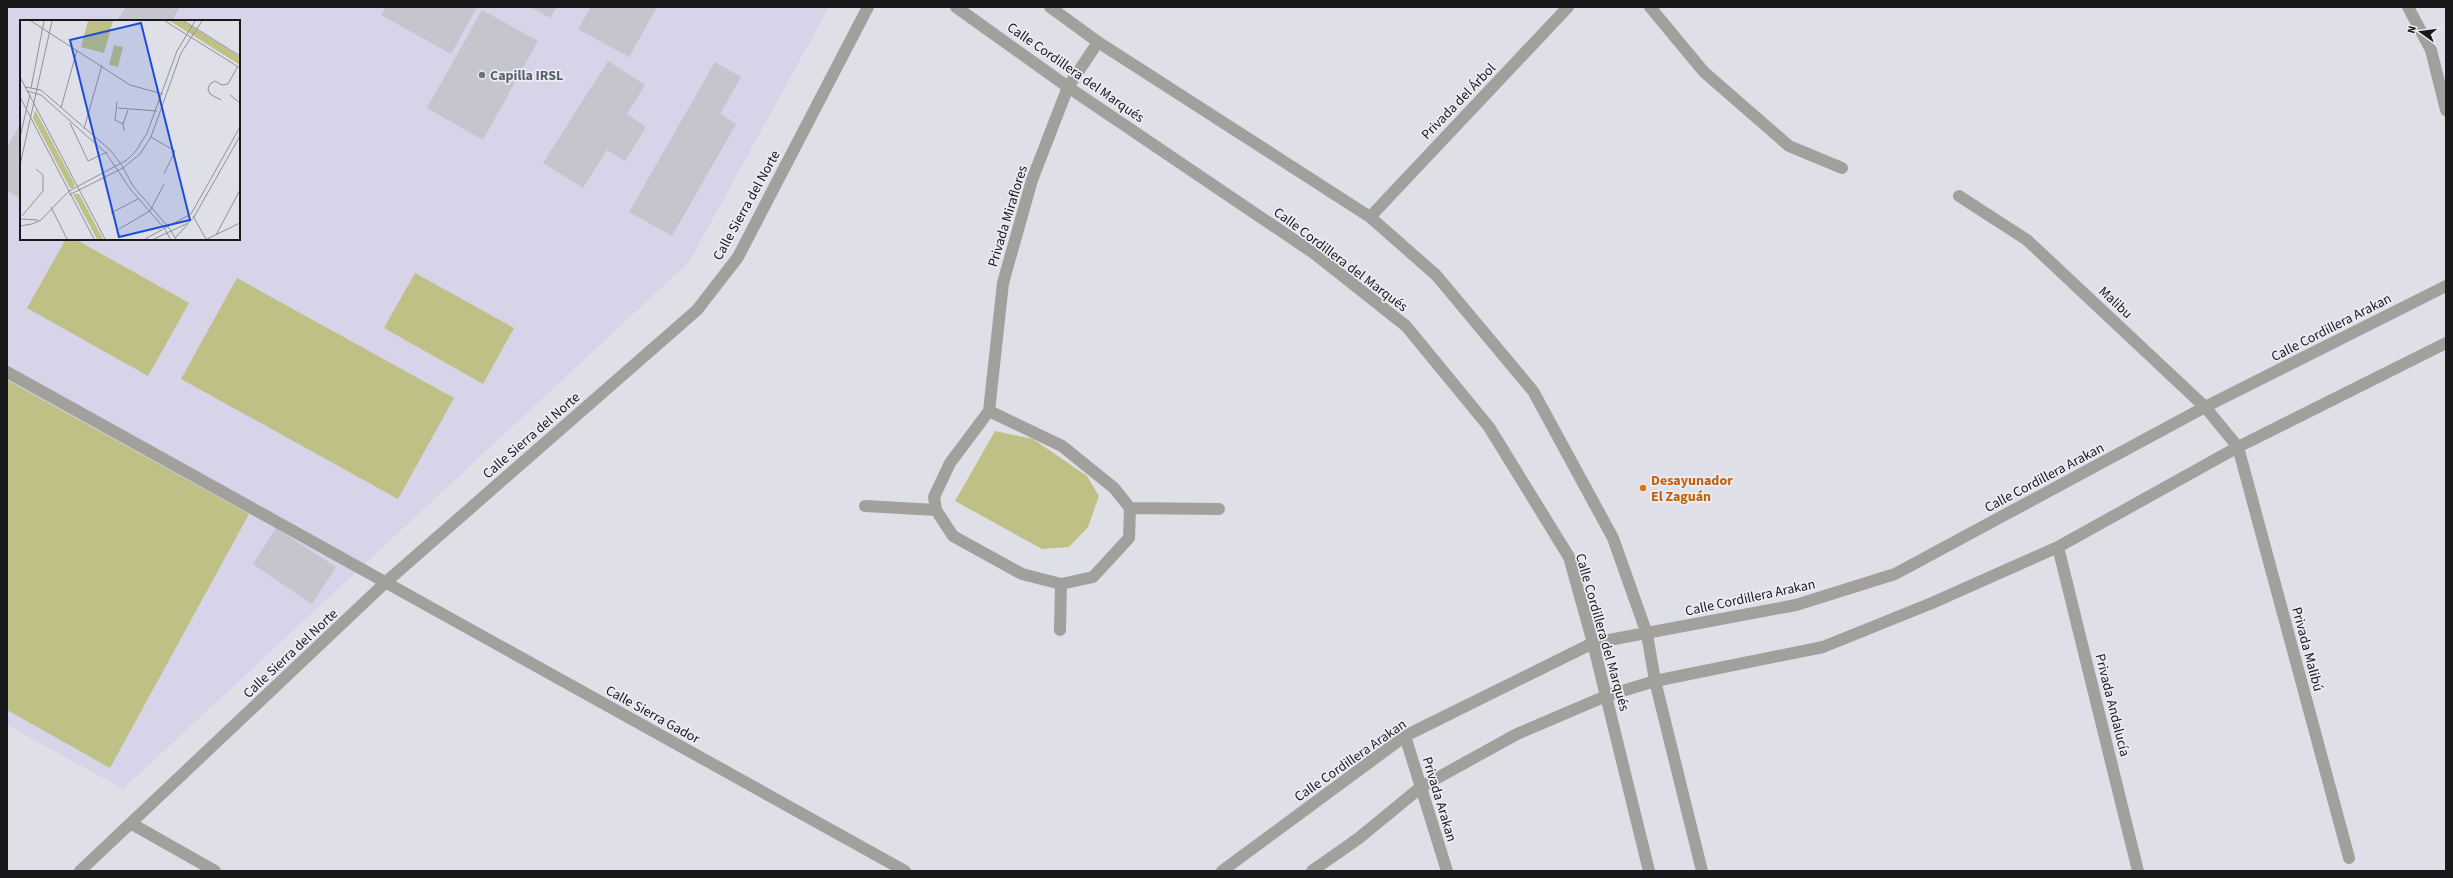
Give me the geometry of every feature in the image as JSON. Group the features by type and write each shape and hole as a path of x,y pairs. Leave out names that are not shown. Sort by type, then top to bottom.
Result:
{"street":[{"name":"Calle Sierra del Norte","path":"80,871 132,824 386,582 697,310 738,257 868,7"},
{"name":"Calle Cordillera del Marqués","path":"956,7 1068,87 1315,254 1406,326 1489,427 1569,557 1593,643 1649,871"},
{"path":"1050,7 1098,42 1370,217 1436,275 1533,391 1613,538 1647,634 1655,681 1702,871"},
{"name":"Privada del Árbol","path":"1370,217 1568,7"},
{"path":"1650,7 1704,72 1789,146 1842,168"},
{"path":"2408,7 2431,50 2446,110"},
{"name":"Privada Miraflores","path":"989,411 1003,283 1032,180 1068,87 1098,42"},
{"name":"Malibu","path":"1959,196 2027,240 2205,407 2238,447"},
{"name":"Calle Cordillera Arakan","path":"1222,871 1405,736 1593,643 1796,606 1895,574 2205,407 2446,286"},
{"path":"1312,871 1359,838 1421,787 1517,734 1606,696 1655,681 1823,647 1932,603 2058,546 2238,447 2446,343"},
{"name":"Calle Sierra Gador","path":"7,372 905,871"},
{"path":"989,411 1062,446 1114,488 1130,508 1129,538 1093,577 1061,584 1022,574 953,536 936,510 934,497 950,463 989,411"},
{"name":"Privada Malibú","path":"2238,447 2349,858"},
{"path":"866,506 936,510"},
{"path":"1130,508 1219,509"},
{"name":"Privada Andalucía","path":"2058,546 2138,871"},
{"path":"1060,630 1061,584"},
{"name":"Privada Arakan","path":"1405,736 1447,871"},
{"path":"132,824 215,871"}],"shaded area":[{"path":"7,7 829,7 689,262 123,789 7,725"}],"green space":[{"path":"65,240 77,240 189,303 148,376 27,308"},
{"path":"415,273 514,328 483,384 384,328"},
{"path":"237,278 454,398 398,499 181,379"},
{"path":"7,380 249,514 110,768 7,710"},
{"path":"995,431 1033,439 1087,476 1099,496 1088,527 1069,547 1042,549 955,501"}],"building":[{"path":"126,7 180,7 173,20 118,20"},
{"path":"386,7 477,7 451,54 381,15"},
{"path":"530,7 557,7 550,18"},
{"path":"591,7 657,7 629,57 578,29"},
{"name":"Capilla IRSL","path":"482,10 538,41 483,140 427,108"},
{"path":"608,61 645,85 627,114 646,127 625,161 607,150 583,188 543,163"},
{"path":"715,62 741,77 720,114 736,124 672,236 629,212"},
{"path":"20,125 20,198 7,191 7,147"},
{"path":"276,528 336,567 312,604 253,564"}],"place":[{"name":"Capilla IRSL","path":"482,75"},
{"name":"Desayunador El Zaguán","path":"1643,488"}]}
